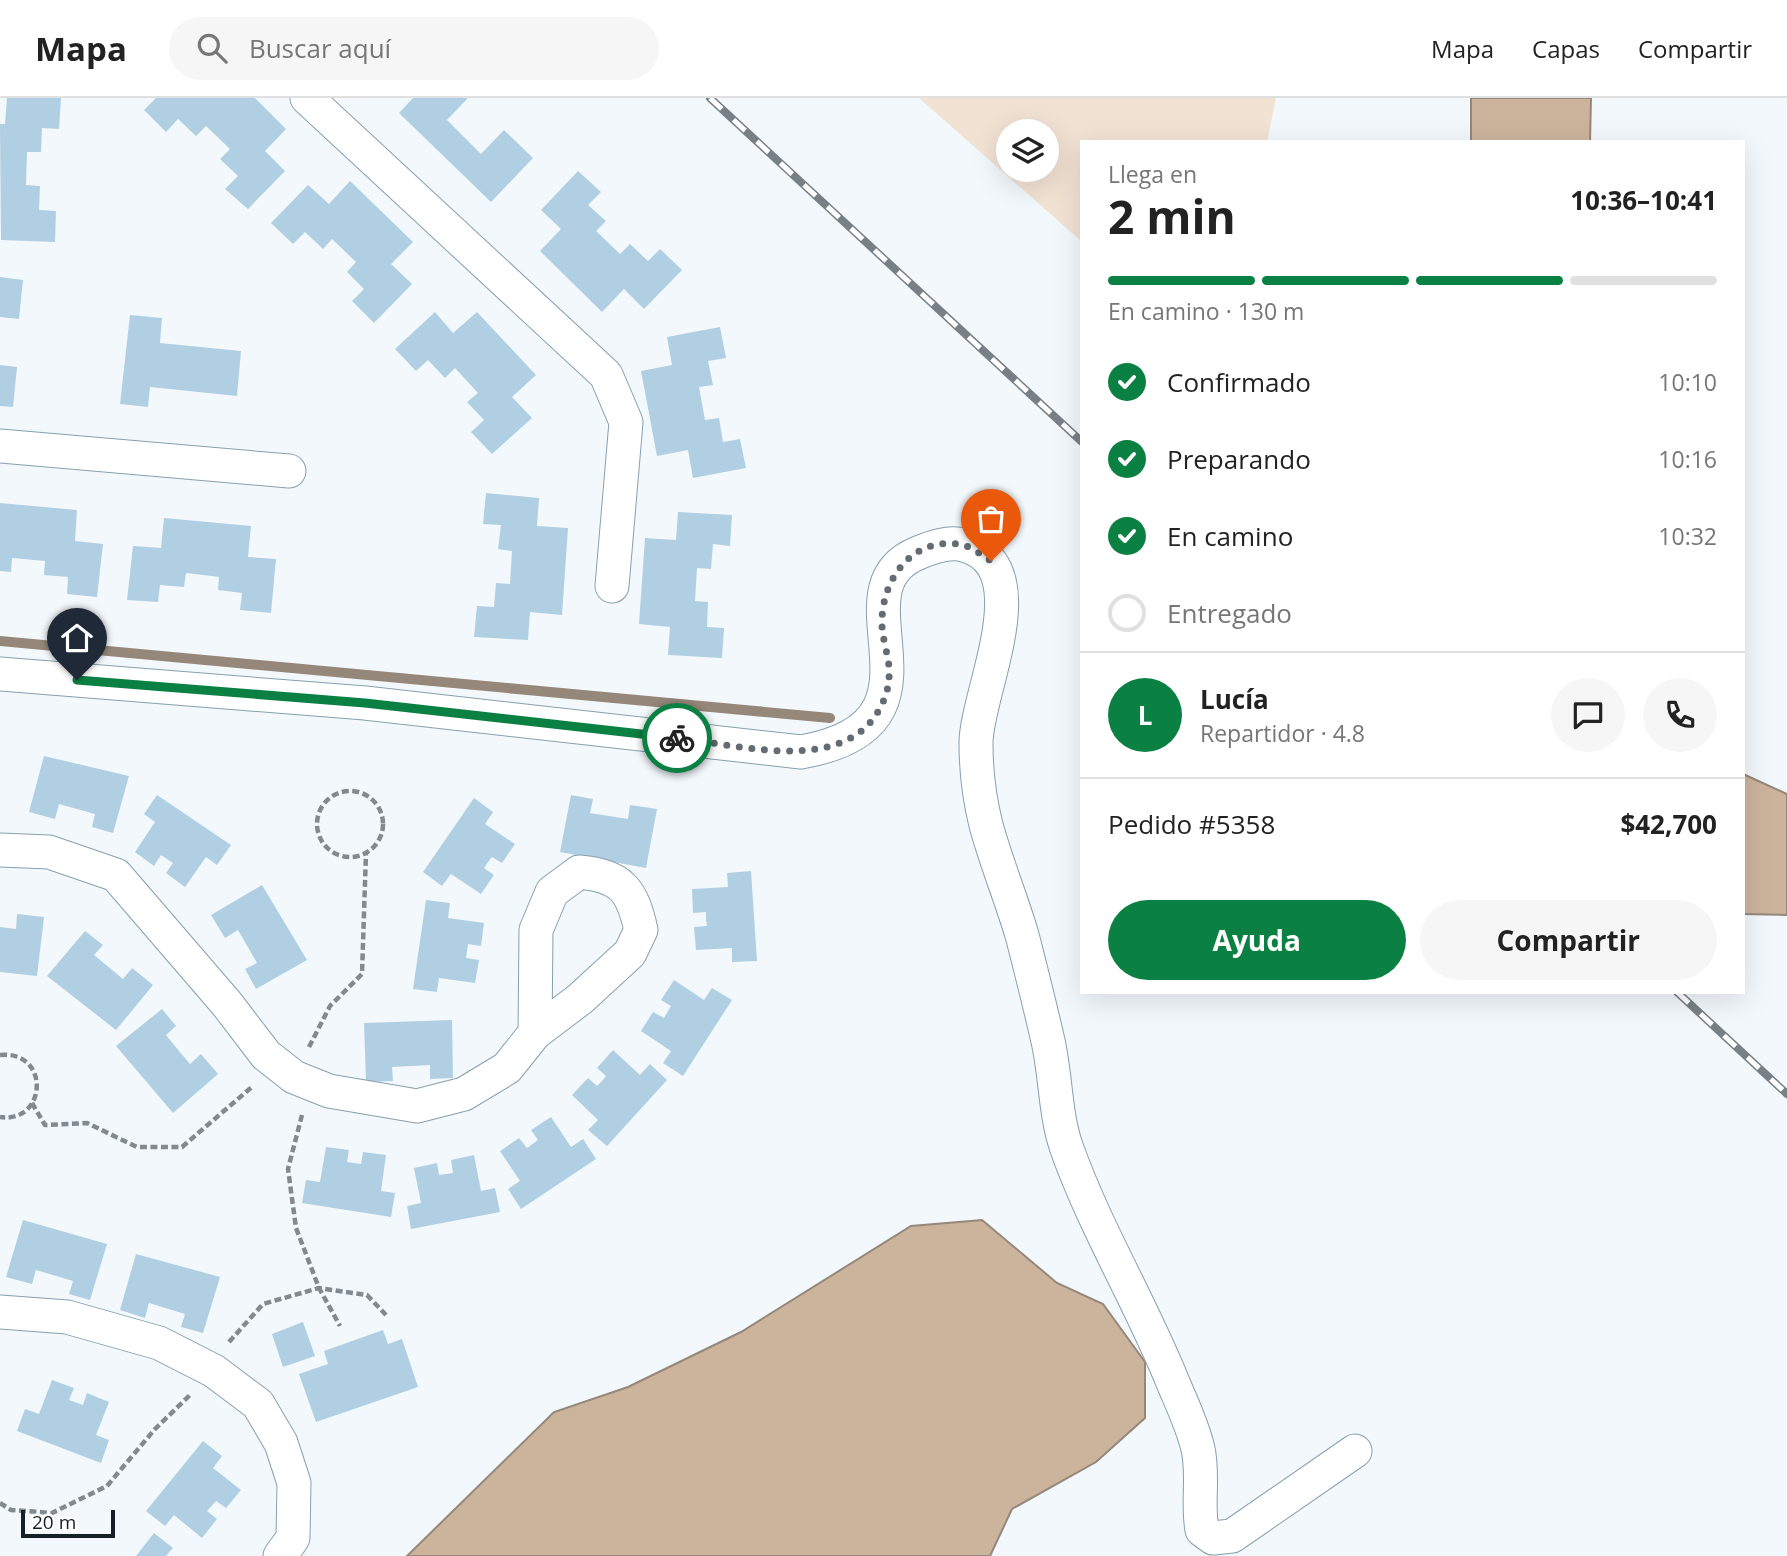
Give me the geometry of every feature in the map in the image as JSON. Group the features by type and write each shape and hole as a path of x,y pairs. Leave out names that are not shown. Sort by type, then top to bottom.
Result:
{"lane":[{"path":"307,98 606,375 626,422 612,586"},
{"path":"0,446 289,471"},
{"path":"0,674 365,703 801,752 831,747 860,732 881,710 890,678 881,620 887,583 907,557 937,545 964,545 991,561 1004,600 976,741 985,822 1025,947 1049,1045 1065,1146 1090,1206 1157,1342 1196,1442 1202,1531 1213,1538 1232,1536 1355,1451"},
{"path":"0,850 49,852 116,875 227,1004 266,1055 294,1077 329,1091 417,1106 464,1094 507,1068 535,1033 580,999 630,953 641,930 636,906 623,885 599,874 579,872 552,892 537,930 535,1033"},
{"path":"0,1312 67,1317 159,1343 215,1371 257,1404 281,1443 294,1483 293,1538 280,1556"}],"path":[{"path":"294,1077 330,1006 362,974 366,853 381,836 382,814 368,796 357,792 336,794 322,808 318,817 324,845 343,857 366,853"},
{"path":"0,1055 19,1057 35,1072 37,1094 32,1103 15,1116 0,1117"},
{"path":"32,1103 45,1125 88,1123 137,1147 182,1147 252,1089 266,1055"},
{"path":"329,1091 303,1111 288,1169 296,1228 319,1288 340,1326"}],"shaded area":[{"path":"919,98 1276,98 1267,140 1080,140 1080,240 1014,182 1059,182 1059,119 996,119 996,166"},
{"path":"1471,98 1591,98 1590,140 1471,140"},
{"path":"1745,775 1787,794 1787,915 1745,914"},
{"path":"982,1220 1057,1283 1103,1304 1145,1362 1145,1418 1096,1462 1012,1509 990,1556 407,1556 554,1412 628,1387 741,1332 911,1226"}],"building":[{"path":"7,98 61,98 59,129 42,128 41,152 27,152 26,185 40,186 39,210 56,211 55,242 1,240 0,124 5,124"},
{"path":"156,98 255,98 286,129 265,151 285,171 248,209 225,189 238,176 220,159 230,149 206,126 196,136 178,119 166,132 144,110"},
{"path":"413,98 468,98 447,120 481,154 504,130 533,158 491,202 399,113"},
{"path":"578,171 601,192 588,205 606,221 596,231 620,254 630,244 648,261 660,249 682,270 644,309 624,289 602,312 540,251 561,229 541,210"},
{"path":"350,181 413,242 391,264 412,284 374,323 352,301 364,289 347,272 356,262 332,239 323,249 305,232 293,244 271,223 308,185 329,204"},
{"path":"0,277 23,280 19,319 0,317"},
{"path":"435,312 453,333 477,312 536,375 512,397 532,418 492,454 471,432 484,420 467,402 478,393 455,368 445,378 428,360 416,371 395,349"},
{"path":"130,315 162,318 160,343 241,351 237,396 150,387 148,407 120,404"},
{"path":"720,327 726,358 708,361 713,385 699,387 705,420 719,418 723,442 740,439 746,468 693,478 688,450 657,456 641,371 672,365 667,337"},
{"path":"0,365 17,367 13,407 0,406"},
{"path":"486,493 539,498 537,526 568,528 562,615 530,612 528,640 474,637 477,606 494,607 496,583 510,584 512,551 498,549 501,525 483,524"},
{"path":"0,503 77,510 75,541 103,544 97,597 67,594 68,577 44,575 45,561 12,558 11,572 0,571"},
{"path":"678,512 732,515 730,546 713,544 711,569 697,568 695,601 708,602 707,627 724,628 722,658 668,655 670,627 639,624 645,538 676,540"},
{"path":"164,518 251,526 248,557 276,559 271,613 240,610 242,593 218,590 219,577 186,573 184,587 160,585 158,602 127,600 133,546 161,548"},
{"path":"44,756 129,776 113,833 92,827 95,814 59,804 55,819 29,812"},
{"path":"157,795 231,845 217,865 206,857 185,887 166,873 173,863 161,855 154,866 135,852 155,822 144,814"},
{"path":"571,795 593,799 590,813 628,819 630,805 657,809 646,868 560,852"},
{"path":"474,798 493,812 485,824 515,844 502,863 492,857 488,862 484,868 494,875 481,894 451,874 442,886 423,872"},
{"path":"751,871 757,961 732,962 732,948 696,950 694,927 707,926 706,912 693,913 692,889 728,887 727,873"},
{"path":"262,885 307,960 256,989 245,969 257,963 238,930 225,938 211,915"},
{"path":"426,900 450,903 448,918 484,923 481,946 468,944 466,958 479,960 475,983 439,978 437,992 413,989"},
{"path":"17,914 44,917 37,976 0,972 0,927 16,929"},
{"path":"85,931 103,945 94,955 123,979 132,968 153,985 116,1030 47,976"},
{"path":"674,980 704,1000 712,988 732,1000 683,1076 663,1063 671,1051 641,1031 653,1012 664,1018 671,1006 661,1000"},
{"path":"162,1009 176,1026 166,1035 190,1064 201,1054 218,1074 173,1113 116,1046"},
{"path":"452,1020 453,1078 430,1079 430,1065 392,1067 393,1081 366,1082 364,1023"},
{"path":"613,1050 640,1075 650,1064 667,1080 607,1146 588,1130 598,1120 572,1095 588,1078 597,1086 602,1081 606,1076 597,1068"},
{"path":"551,1117 571,1147 583,1139 596,1159 521,1209 508,1189 520,1181 500,1151 519,1138 527,1148 538,1140 531,1130"},
{"path":"326,1147 349,1150 347,1162 361,1164 363,1152 386,1155 381,1191 395,1193 391,1217 302,1203 306,1180 320,1182"},
{"path":"474,1155 481,1191 495,1188 500,1212 411,1229 407,1206 421,1203 414,1168 437,1163 439,1175 453,1173 451,1160"},
{"path":"23,1220 107,1244 90,1300 69,1294 73,1281 36,1270 32,1284 6,1277"},
{"path":"136,1254 220,1277 203,1333 181,1327 185,1314 149,1303 145,1318 120,1310"},
{"path":"303,1322 315,1356 283,1367 272,1334"},
{"path":"383,1330 388,1344 402,1339 418,1387 316,1422 299,1374 328,1364 324,1351"},
{"path":"52,1380 74,1388 69,1400 83,1405 87,1393 109,1402 96,1435 109,1440 101,1463 17,1431 25,1409 39,1414"},
{"path":"203,1441 222,1456 213,1468 241,1490 226,1508 216,1501 207,1511 217,1519 202,1538 174,1515 165,1526 146,1511"},
{"path":"154,1533 173,1548 166,1556 136,1556"}],"waterway":[{"path":"0,641 830,718"}],"railway":[{"path":"710,98 1080,440"},
{"path":"1679,994 1787,1094"}],"way so far":[{"path":"677,738 801,752 831,747 860,732 881,710 890,678 881,620 887,583 907,557 937,545 964,545 991,561"}],"route":[{"path":"77,680 365,703 677,738"}]}
